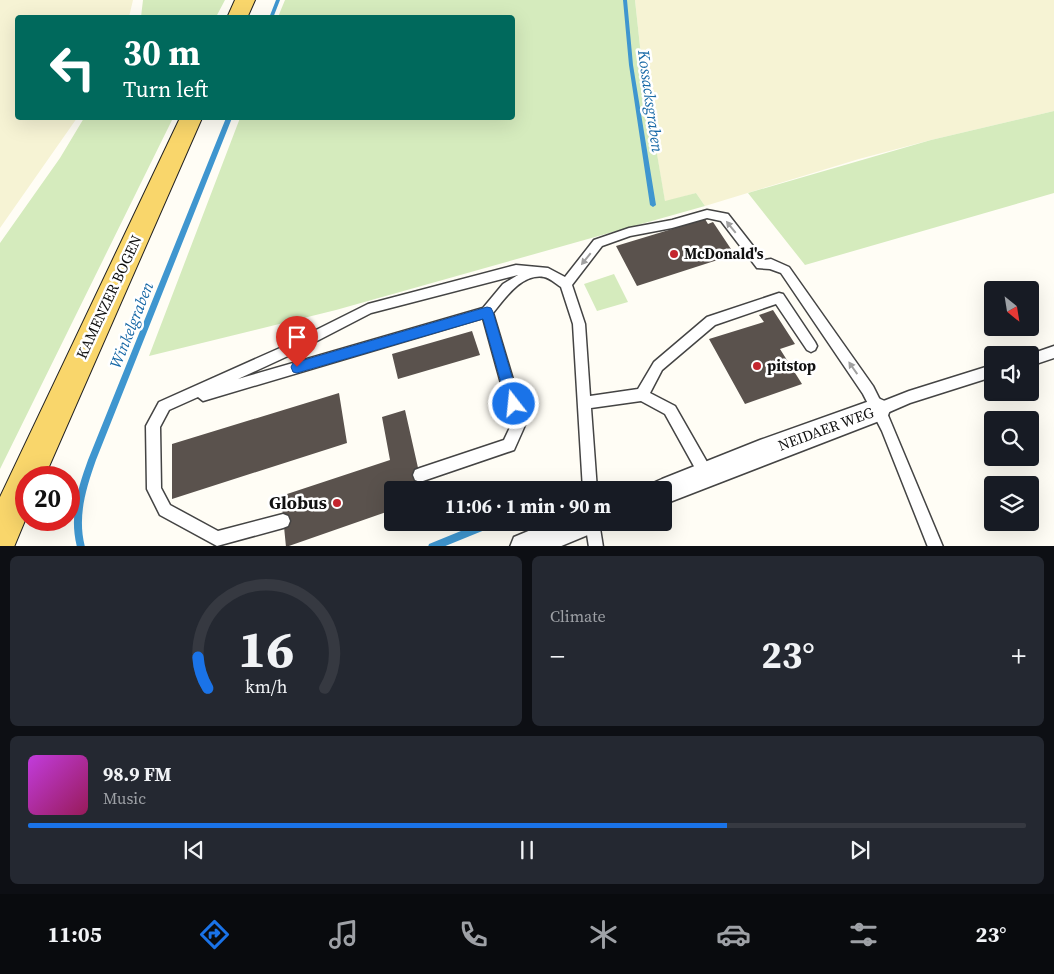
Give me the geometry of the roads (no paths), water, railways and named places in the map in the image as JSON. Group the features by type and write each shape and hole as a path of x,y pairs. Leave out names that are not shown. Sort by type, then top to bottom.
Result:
{"main road":[{"path":"238,15 245,0"},
{"name":"KAMENZER BOGEN","path":"33,466 190,120"},
{"name":"KAMENZER BOGEN","path":"0,536 15,504"}],"street":[{"name":"NEIDAER WEG","path":"672,488 878,410"},
{"path":"524,546 562,531"}],"lane":[{"path":"566,284 598,243 629,232 672,224 707,214 724,217 761,265 771,264 785,270 868,390 936,546"},
{"path":"283,521 217,539 165,510 154,489 153,426 164,406 284,352 368,310 516,270 548,273 566,284 579,324 589,481"},
{"path":"164,406 487,312 506,287 532,272"},
{"path":"642,395 658,366 711,321 780,298 811,346"},
{"path":"420,475 510,445 519,422 487,312"},
{"path":"1039,357 1054,352"},
{"name":"NEIDAER WEG","path":"878,410 909,397 984,374"},
{"path":"584,403 642,395 670,410 706,474"},
{"path":"594,531 596,546"}],"waterway":[{"name":"Winkelgraben","path":"272,15 278,0"},
{"name":"Kossacksgraben","path":"625,0 631,65 653,205"},
{"name":"Winkelgraben","path":"81,546 77,525 79,503 92,460 228,120"},
{"name":"Winkelgraben","path":"434,546 472,531"}],"place":[{"name":"McDonald's","path":"674,254"},
{"name":"pitstop","path":"757,366"},
{"name":"Globus","path":"337,503"}]}
